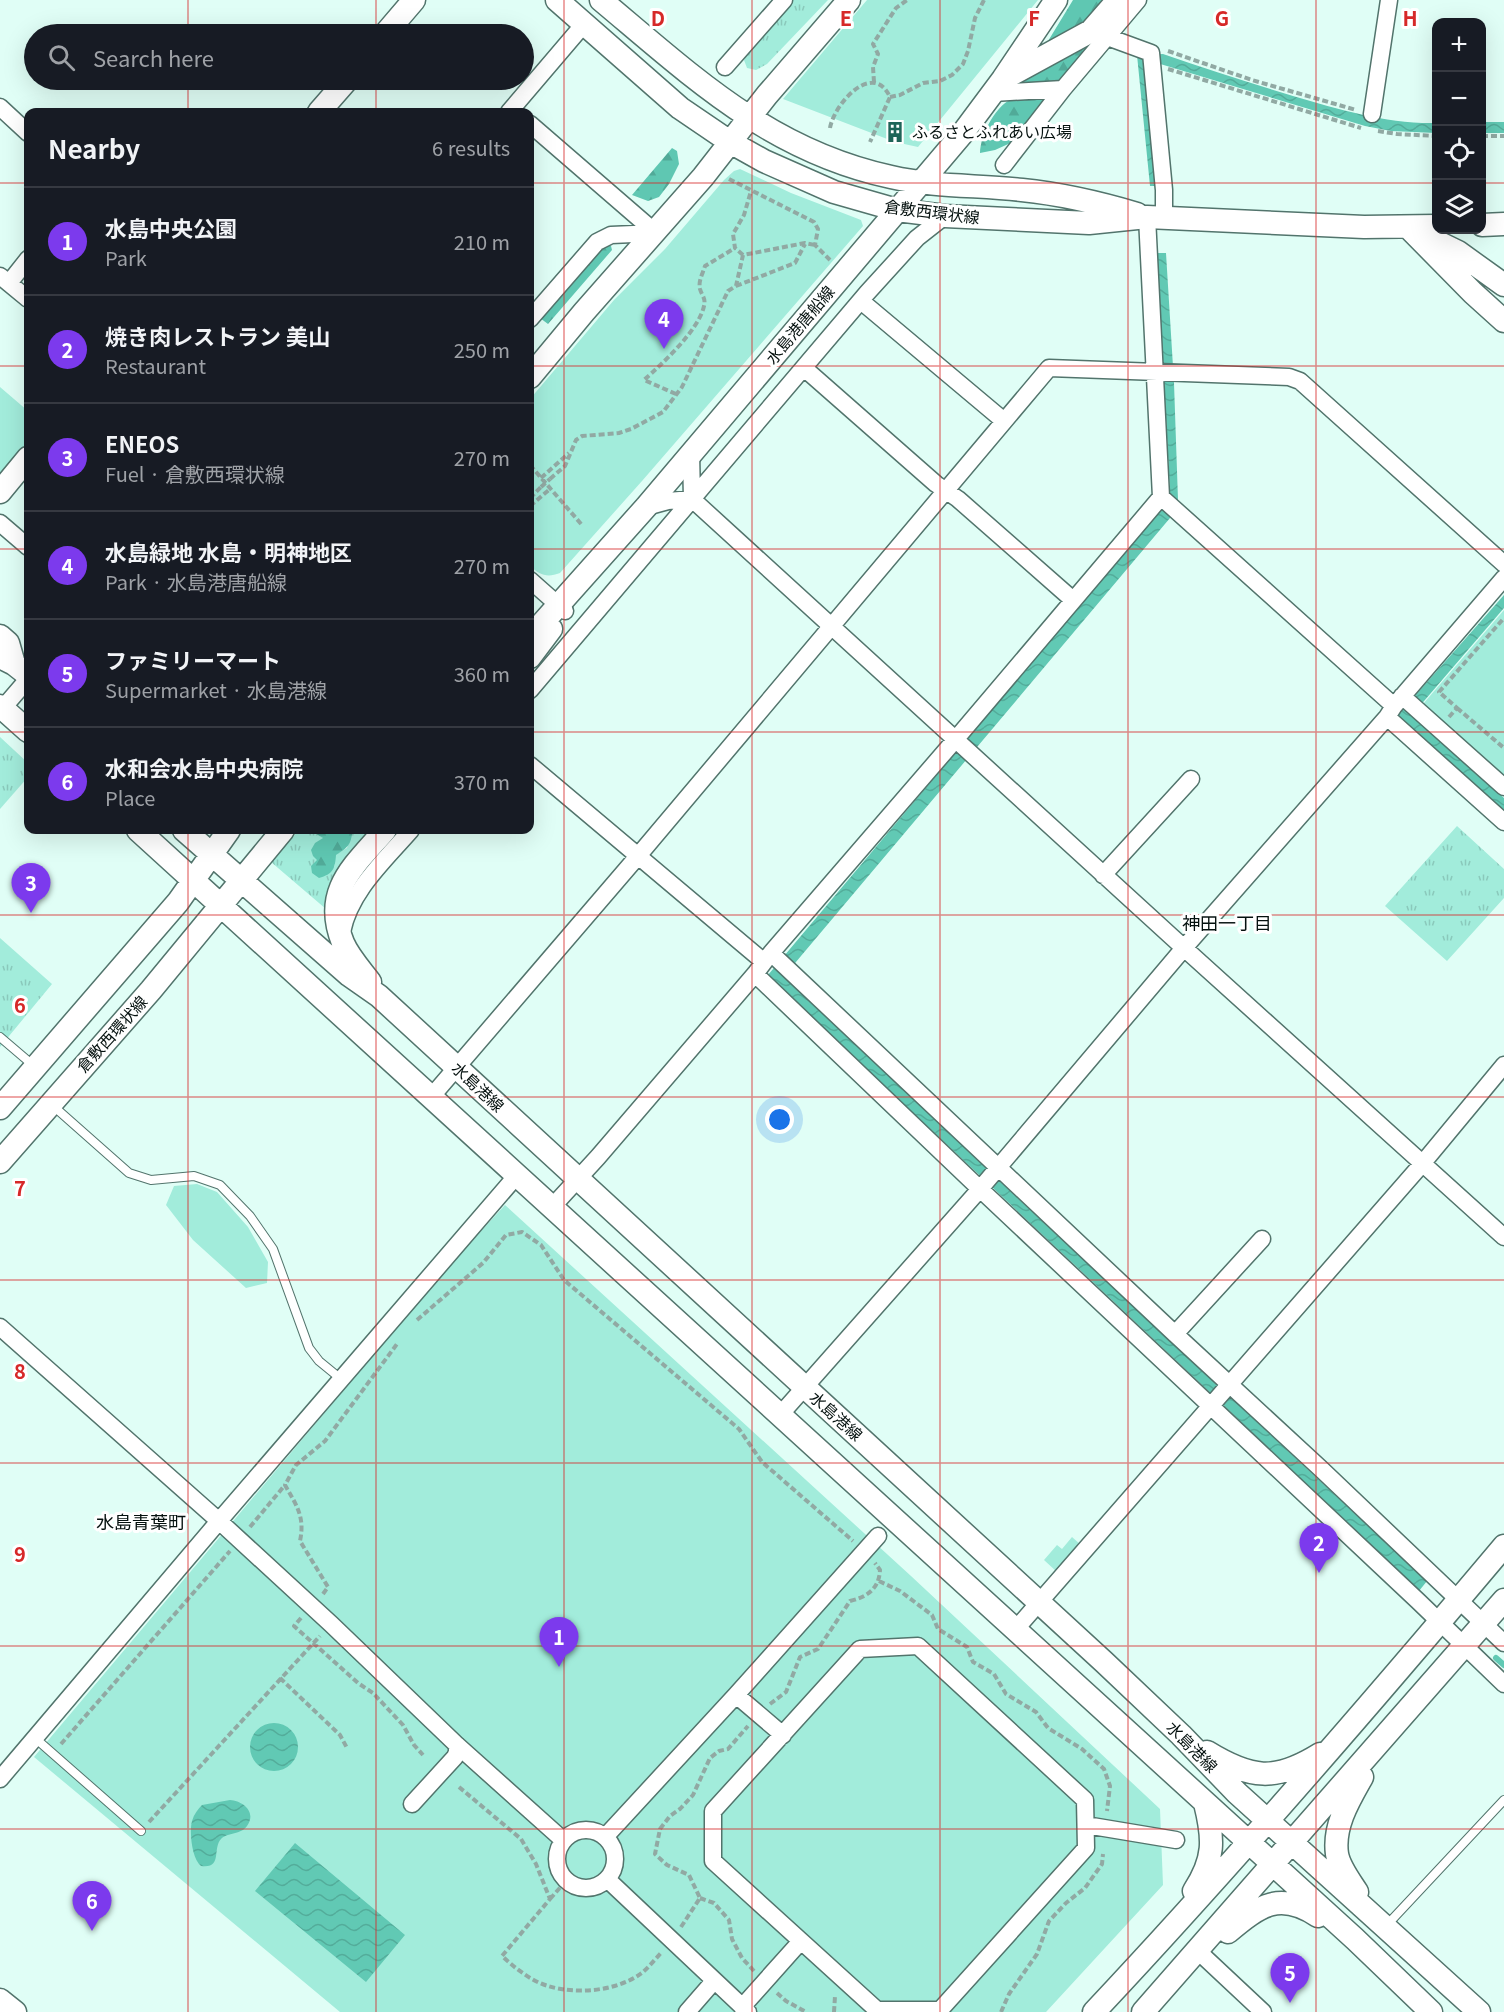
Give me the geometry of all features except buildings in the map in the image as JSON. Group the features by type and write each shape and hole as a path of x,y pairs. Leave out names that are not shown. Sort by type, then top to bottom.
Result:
{"main road":[{"path":"394,24 414,0"},
{"name":"倉敷西環状線","path":"557,0 681,108 730,142 772,165 834,192 897,210 945,216 1089,223 1156,217 1364,227 1432,226"},
{"name":"倉敷西環状線","path":"601,0 690,75 748,118 786,140 825,157 894,178 1033,191 1090,200 1156,217"},
{"path":"534,372 584,312 656,233 748,118 849,0"},
{"name":"水島港唐船線","path":"534,633 561,607 921,182 998,86 1056,0"},
{"path":"998,86 1050,55 1099,34 1118,0"},
{"path":"322,108 338,90"},
{"path":"1486,225 1504,224"},
{"path":"1408,227 1458,252 1504,285"},
{"path":"1408,227 1504,321"},
{"path":"0,492 24,463"},
{"path":"534,651 561,607"},
{"path":"0,636 8,643 18,669"},
{"path":"1,707 24,727"},
{"name":"水島港線","path":"143,834 1355,1939 1431,2012"},
{"name":"水島港線","path":"189,834 349,975 379,996 1040,1603 1180,1735 1237,1793 1479,2012"},
{"path":"0,1108 178,902 227,834"},
{"path":"222,904 280,834"},
{"path":"379,996 344,945 336,925 336,906 339,890 352,869 382,834"},
{"name":"倉敷西環状線","path":"0,1162 151,990 222,904"},
{"path":"1094,2012 1166,1935 1335,1745 1504,1546"},
{"path":"1143,2012 1196,1956 1504,1600"},
{"path":"1180,1735 1230,1765 1269,1775 1292,1769 1335,1745"},
{"path":"1380,1921 1357,1893 1343,1869 1337,1855 1337,1839 1338,1828 1346,1809 1384,1739"},
{"path":"1166,1935 1198,1885 1211,1858 1212,1830 1205,1803"},
{"path":"1196,1956 1246,1917 1265,1906 1286,1902 1303,1906 1355,1939"},
{"path":"0,2000 15,2012"}],"street":[{"path":"725,67 784,0"},
{"path":"1004,165 1063,89 1099,34 1138,0"},
{"path":"1372,114 1389,0"},
{"path":"534,84 584,24"},
{"path":"553,1206 957,741 1073,600 1167,502 1164,372 1156,217 1164,190 1152,61 1099,34"},
{"path":"998,86 1063,89"},
{"path":"514,108 529,90"},
{"path":"0,108 24,129"},
{"path":"534,127 656,233"},
{"path":"534,685 861,301 917,238 945,216"},
{"path":"534,314 597,242 611,235 656,233"},
{"path":"24,262 4,280 24,296"},
{"path":"861,301 1004,421"},
{"path":"804,368 1073,600"},
{"path":"432,1096 638,856 1048,368 1289,377 1300,381 1504,564"},
{"path":"691,453 692,499 1103,875 1422,1164 1503,1234"},
{"path":"646,507 668,501 692,499"},
{"path":"1167,502 1402,706 1504,822"},
{"path":"0,524 24,544"},
{"path":"780,1414 989,1178 1184,948 1402,706 1504,579"},
{"path":"534,583 561,607"},
{"path":"1,707 18,669"},
{"path":"1402,706 1439,729 1504,787"},
{"path":"534,768 767,962 989,1178 1220,1395 1440,1622 1504,1684"},
{"path":"1103,875 1191,779"},
{"path":"341,935 348,911 363,886 408,834"},
{"path":"767,962 791,972 989,1178 1174,1334 1220,1395 1320,1468 1504,1643"},
{"path":"1015,1630 1422,1164 1504,1065"},
{"path":"0,1779 518,1174"},
{"path":"1174,1334 1262,1239"},
{"path":"0,1327 240,1540 457,1745 563,1840"},
{"path":"605,1837 878,1536"},
{"path":"918,1646 1085,1800 1086,1848 940,2010 877,2010 713,1861 713,1810 783,1735 860,1649 918,1646"},
{"path":"736,1695 783,1735"},
{"path":"412,1804 455,1757 457,1745"},
{"path":"1086,1825 1176,1840"},
{"path":"583,1830 598,1832 605,1837 615,1857 607,1879 591,1888 574,1886 566,1881 557,1866 556,1857 563,1840 576,1831 583,1830"},
{"path":"607,1879 745,2009 765,1981 801,1941"},
{"path":"1196,1956 1263,2012"},
{"path":"687,2012 714,1981"}],"lane":[{"path":"0,1037 35,1067"},
{"path":"50,1103 129,1173 151,1180 194,1176 220,1185 250,1216 273,1249 309,1348 319,1361 341,1379"},
{"path":"35,1738 141,1831"},
{"path":"1380,1921 1504,1800"}],"path":[{"path":"874,82 873,67 878,54 873,44 896,8 907,0"},
{"path":"890,97 900,95 923,83 940,81 952,75 963,64 969,51 975,18 985,1"},
{"path":"1372,114 1252,80 1160,49 1152,61 1157,66 1359,127 1398,134 1432,136"},
{"path":"830,128 832,118 840,105 858,88 869,82 874,82 886,89 890,97"},
{"path":"870,142 890,97"},
{"path":"1486,136 1504,136"},
{"path":"729,179 814,222 818,229 815,245"},
{"path":"743,255 735,248 734,234 744,215 751,191"},
{"path":"534,494 565,466 576,440 582,436 619,433 663,412 676,394 728,291 735,286 795,263 805,243"},
{"path":"743,255 805,243 815,245 831,260"},
{"path":"676,394 644,380 674,352 690,332 704,308 705,297 700,290 700,282 705,266 735,248"},
{"path":"735,286 743,255"},
{"path":"541,478 569,453"},
{"path":"534,470 582,525"},
{"path":"534,503 550,489"},
{"path":"1504,618 1439,692 1504,748"},
{"path":"1439,729 1457,708"},
{"path":"410,1327 483,1263 506,1235 522,1232 541,1245 564,1280 739,1429 762,1462 865,1550 880,1570 879,1581 865,1598 850,1601 818,1649 800,1657 786,1692 759,1714"},
{"path":"53,1754 240,1540 285,1485 296,1465 325,1441 403,1336"},
{"path":"285,1485 298,1508 303,1527 300,1541 328,1587 320,1597"},
{"path":"879,1581 900,1592 932,1615 938,1629 967,1647 973,1662 994,1674 1006,1694 1036,1712 1048,1728 1082,1749 1104,1769 1110,1786 1102,1864 1085,1888 1049,1921 1037,1954 1009,1994 1001,2012"},
{"path":"303,1616 294,1626 357,1683 373,1693 403,1725 414,1745 423,1755"},
{"path":"141,1831 331,1624"},
{"path":"280,1678 340,1735 347,1748"},
{"path":"459,1787 521,1839 536,1864 550,1899"},
{"path":"566,1881 502,1956 525,1975 547,1986 591,1990 626,1981 642,1972 672,1941"},
{"path":"700,1898 714,1903 729,1920 732,1939 742,1958 786,2001 806,2012"}],"green space":[{"path":"792,0 828,0 767,64 756,70 747,68 744,60 747,51"},
{"path":"867,0 1038,0 918,147 895,142 783,99"},
{"path":"1073,0 1104,0 1077,28 1042,51"},
{"path":"1095,43 1063,83 1032,87 1021,83 1026,76 1069,48"},
{"path":"1050,95 1015,141 995,150 980,153 986,129 996,112 1008,101 1015,98"},
{"path":"672,148 677,151 679,164 669,184 659,197 648,201 632,195"},
{"path":"740,169 791,193 861,220 863,226 560,573 547,575 540,573 534,569 534,394 614,300 665,249 734,171"},
{"path":"605,245 611,246 612,250 548,324 540,318"},
{"path":"0,387 24,408 24,448 0,477"},
{"path":"1504,610 1504,777 1423,704"},
{"path":"0,737 24,759 24,782 0,809"},
{"path":"1457,826 1504,869 1504,898 1447,961 1385,906"},
{"path":"296,834 316,834 324,838 335,867 335,855 347,848 352,834 370,834 326,909 271,862"},
{"path":"316,834 352,834 349,845 336,855 332,870 319,878 312,873 311,866 317,860 311,850 315,843 323,838"},
{"path":"0,938 52,984 0,1047"},
{"path":"197,1184 217,1192 248,1227 268,1262 267,1283 246,1288 193,1240 166,1205 174,1186"},
{"path":"505,1205 911,1576 1160,1809 1163,1885 1046,2012 340,2012 34,1757 446,1269"},
{"path":"1072,1537 1081,1545 1057,1572 1044,1560 1057,1545 1062,1549"}],"water":[{"path":"1163,54 1346,111 1382,119 1432,123 1432,133 1391,131 1365,126 1157,63 1157,186 1150,186 1137,55"},
{"path":"1486,122 1504,122 1504,133 1486,133"},
{"path":"1155,253 1166,253 1174,383 1178,500 1170,518 785,975 992,1174 1427,1581 1419,1591 768,975 1160,510 1170,492"},
{"path":"1504,595 1504,608 1412,715 1504,798 1504,811 1397,716"},
{"path":"269,1723 279,1723 291,1730 298,1742 298,1752 291,1764 279,1771 269,1771 254,1760 250,1752 250,1742 261,1727"},
{"path":"230,1800 247,1808 250,1821 241,1831 221,1839 218,1843 215,1861 208,1866 201,1866 195,1858 191,1838 194,1816 202,1805"},
{"path":"295,1843 405,1935 366,1982 255,1891"}],"waterway":[{"path":"1496,1658 1504,1665"}],"place":[{"name":"ふるさとふれあい広場","path":"895,132"},
{"name":"水島緑地 水島・明神地区","path":"664,349"},
{"name":"ENEOS","path":"31,913"},
{"name":"焼き肉レストラン 美山","path":"1319,1573"},
{"name":"水島中央公園","path":"559,1667"},
{"name":"水和会水島中央病院","path":"92,1931"},
{"name":"ファミリーマート","path":"1290,2003"}],"district":[{"name":"神田一丁目","path":"1227,924"},
{"name":"水島青葉町","path":"141,1523"}]}
